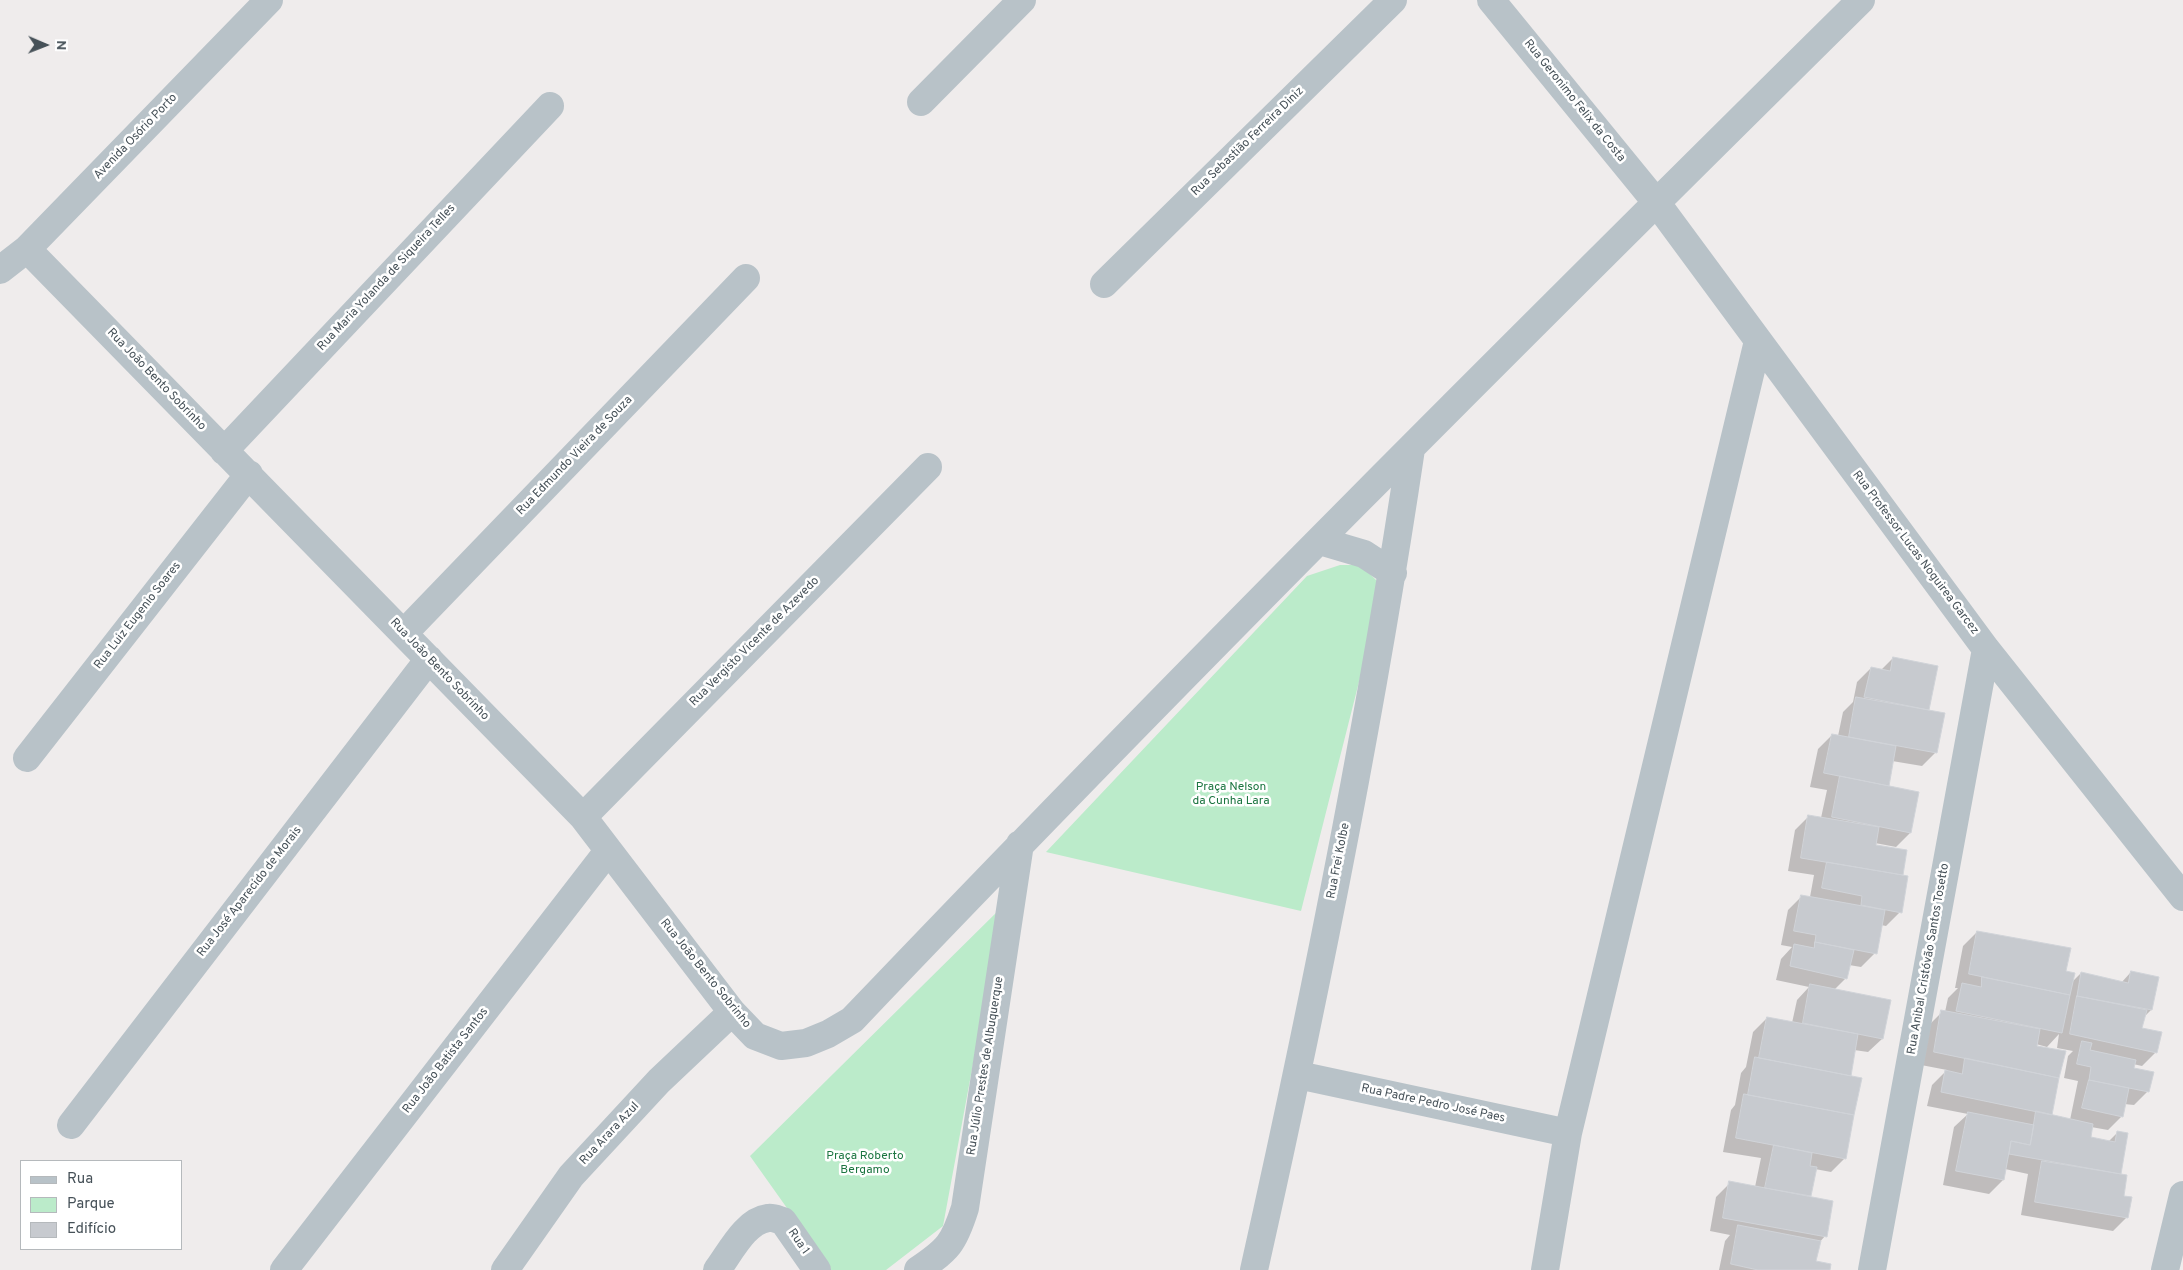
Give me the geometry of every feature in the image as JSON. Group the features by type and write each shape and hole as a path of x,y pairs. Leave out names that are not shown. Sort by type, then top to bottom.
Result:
{"street":[{"name":"Avenida Osório Porto","path":"0,270 27,249 269,0"},
{"path":"921,102 1022,0"},
{"name":"Rua Sebastião Ferreira Diniz","path":"1104,284 1393,0"},
{"name":"Rua Geronimo Felix da Costa","path":"1491,0 1656,202"},
{"name":"Rua João Bento Sobrinho","path":"27,249 583,817 732,1012 755,1036 781,1046 806,1043 828,1034 852,1020 1020,844 1656,202 1861,0"},
{"name":"Rua Maria Yolanda de Siqueira Telles","path":"224,451 550,106"},
{"name":"Rua Professor Lucas Noguirea Garcez","path":"1656,202 1986,649 2183,897"},
{"name":"Rua Edmundo Vieira de Souza","path":"404,633 746,278"},
{"path":"1545,1270 1568,1133 1758,341"},
{"name":"Rua Frei Kolbe","path":"1254,1270 1298,1075 1393,573 1411,450"},
{"name":"Rua Vergisto Vicente de Azevedo","path":"583,817 928,467"},
{"name":"Rua Luiz Eugenio Soares","path":"26,758 249,474"},
{"path":"1320,541 1364,554 1393,573"},
{"name":"Rua Anibal Cristóvão Santos Tosetto","path":"1872,1270 1986,649"},
{"name":"Rua José Aparecido de Morais","path":"71,1125 429,660"},
{"name":"Rua Júlio Prestes de Albuquerque","path":"918,1270 941,1255 957,1234 965,1208 1020,844"},
{"name":"Rua João Batista Santos","path":"284,1270 608,851"},
{"name":"Rua Arara Azul","path":"505,1270 571,1176 659,1081 732,1012"},
{"name":"Rua Padre Pedro José Paes","path":"1298,1075 1568,1133"},
{"path":"2165,1270 2183,1195"},
{"name":"Rua 1","path":"717,1270 749,1228 758,1220 770,1218 783,1221 817,1270"}],"green space":[{"name":"Praça Nelson da Cunha Lara","path":"1340,565 1361,565 1383,587 1301,911 1046,852 1307,576"},
{"name":"Praça Roberto Bergamo","path":"1002,907 943,1226 886,1270 831,1270 750,1156"}],"building":[{"path":"1893,657 1938,666 1929,710 1864,697 1871,667 1890,671"},
{"path":"1856,697 1945,713 1937,753 1849,737"},
{"path":"1832,734 1896,746 1889,786 1824,773"},
{"path":"1840,776 1919,792 1911,833 1832,817"},
{"path":"1808,815 1879,827 1876,845 1907,850 1903,875 1801,858"},
{"path":"1827,862 1908,876 1902,913 1861,905 1862,896 1822,888"},
{"path":"1801,895 1885,910 1877,954 1815,942 1816,935 1794,931"},
{"path":"1977,931 2071,948 2066,971 2075,973 2070,995 1969,974"},
{"path":"1815,942 1854,950 1847,979 1790,966 1794,944 1814,948"},
{"path":"2131,971 2159,977 2152,1010 2077,996 2081,972 2128,983"},
{"path":"1982,977 2070,995 2062,1033 1956,1011 1962,983 1981,987"},
{"path":"1810,984 1891,1000 1883,1039 1803,1023"},
{"path":"2077,996 2147,1010 2142,1028 2162,1032 2157,1053 2070,1034"},
{"path":"1941,1010 2040,1029 2037,1046 2066,1051 2059,1078 1934,1052"},
{"path":"1767,1017 1858,1034 1851,1076 1759,1058"},
{"path":"2082,1041 2092,1043 2090,1050 2136,1060 2134,1068 2154,1072 2149,1092 2089,1080 2091,1067 2077,1064"},
{"path":"1755,1057 1862,1078 1854,1115 1748,1095"},
{"path":"1965,1058 2059,1078 2052,1115 1941,1092 1945,1070 1962,1074"},
{"path":"2089,1080 2129,1088 2123,1117 2082,1108"},
{"path":"1744,1094 1854,1115 1846,1159 1736,1138"},
{"path":"2036,1111 2093,1124 2091,1137 2115,1142 2117,1131 2128,1133 2121,1174 2009,1154 2011,1141 2030,1145"},
{"path":"1968,1112 2034,1125 2030,1145 2011,1141 2004,1180 1956,1171"},
{"path":"1774,1145 1812,1153 1810,1166 1817,1167 1811,1196 1765,1188"},
{"path":"2042,1161 2127,1175 2124,1196 2132,1197 2128,1218 2035,1202"},
{"path":"1729,1181 1833,1201 1827,1237 1723,1218"},
{"path":"1738,1225 1821,1241 1816,1261 1831,1264 1830,1270 1758,1270 1731,1264"}]}
